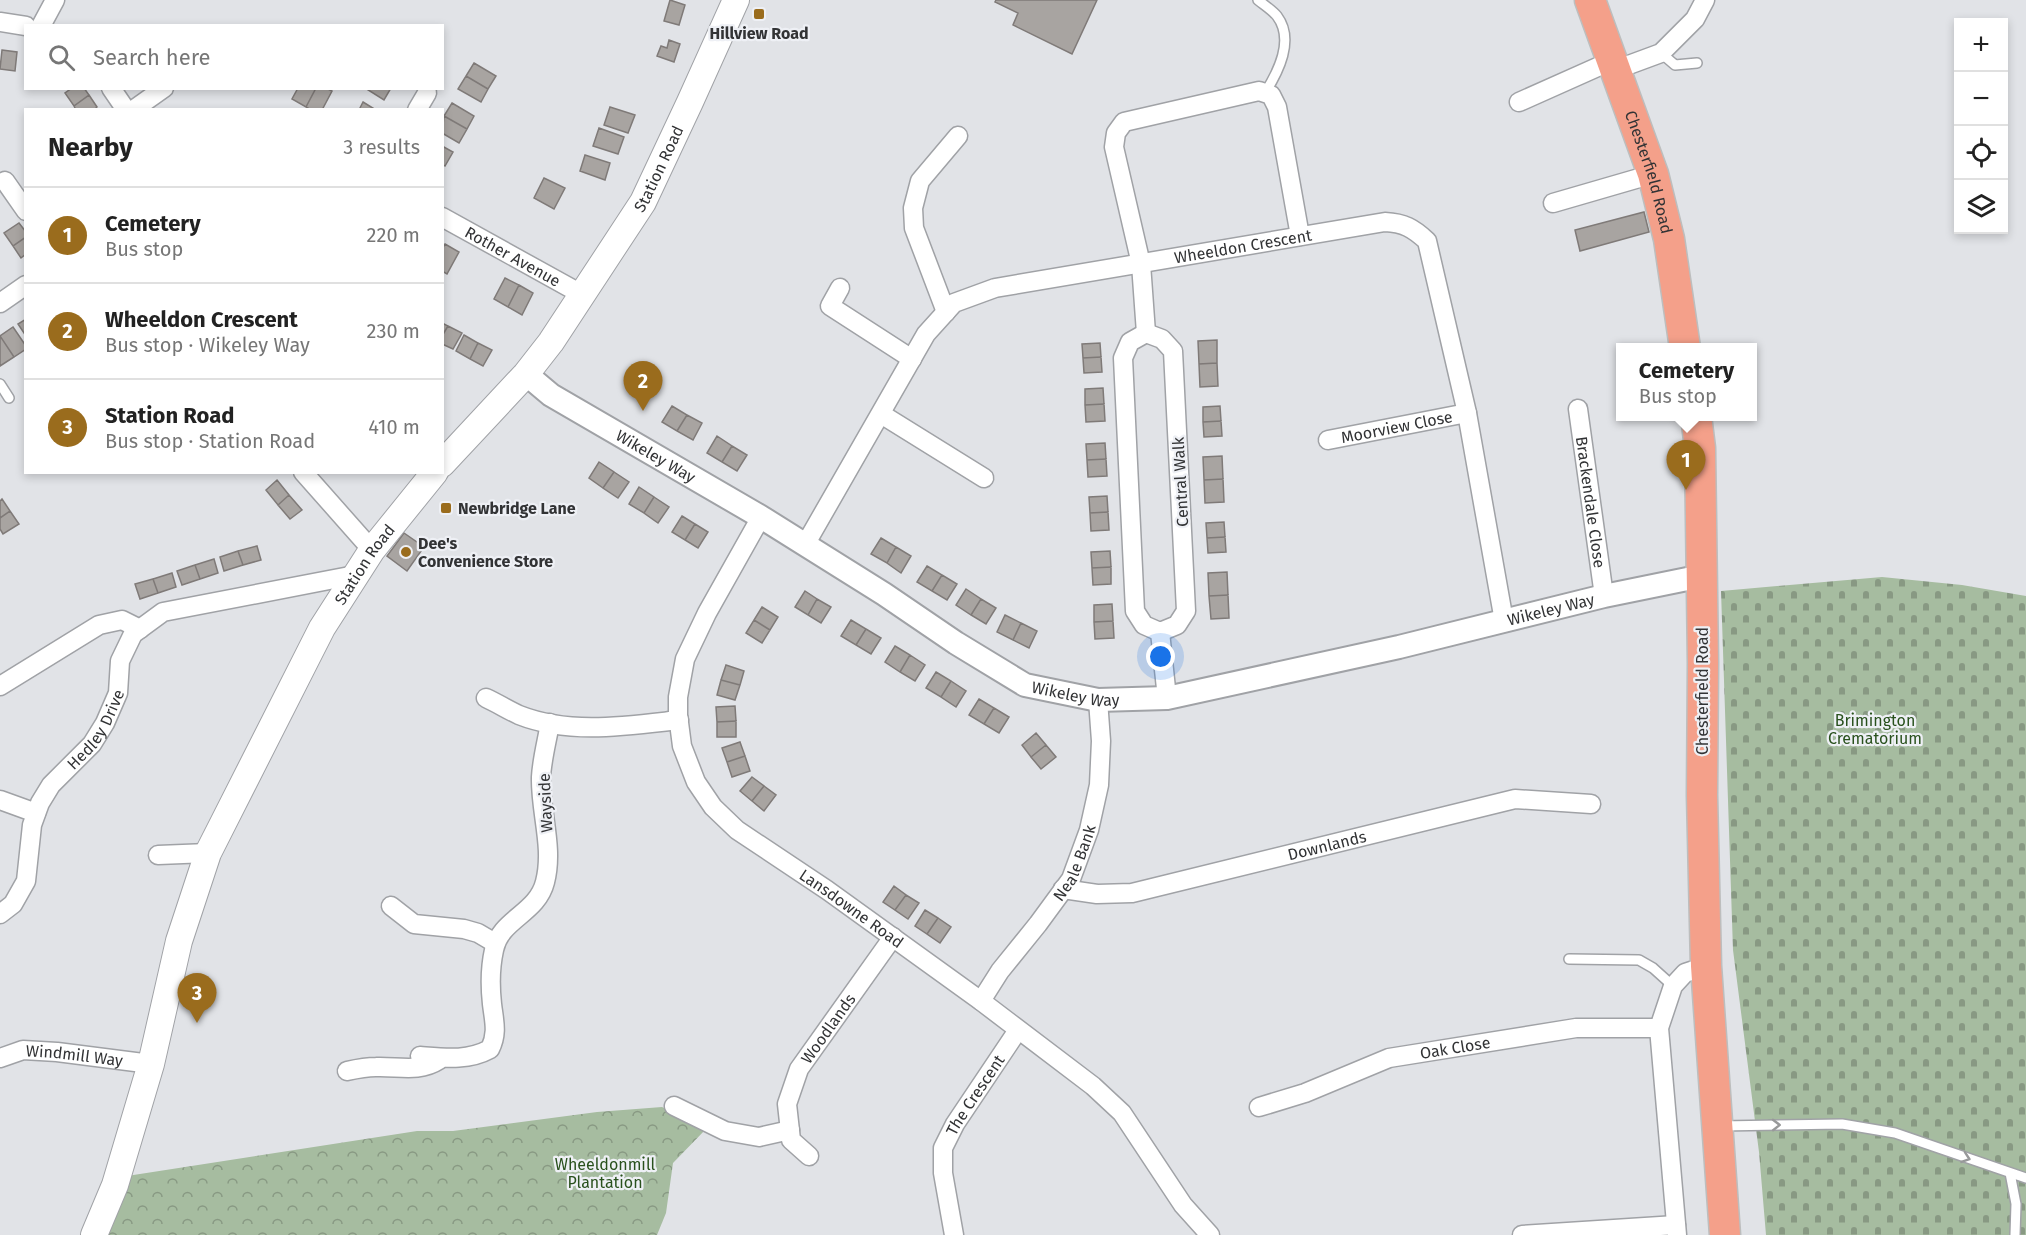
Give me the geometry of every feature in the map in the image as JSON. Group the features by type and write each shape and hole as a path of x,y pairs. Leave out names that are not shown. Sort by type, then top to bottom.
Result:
{"highway":[{"name":"Chesterfield Road","path":"1590,0 1653,174 1669,239 1684,343"},
{"name":"Chesterfield Road","path":"1697,421 1700,448 1702,795 1706,966 1725,1235"}],"main road":[{"name":"Station Road","path":"444,462 526,374 551,342 643,202 736,0"},
{"name":"Station Road","path":"94,1235 115,1185 151,1064 179,941 207,853 322,628 372,550 433,474"}],"street":[{"path":"41,24 55,0"},
{"path":"1519,102 1613,66 1661,53 1695,19 1705,0"},
{"path":"0,22 24,26"},
{"path":"112,90 125,108"},
{"path":"136,108 161,90"},
{"path":"1167,698 1160,632 1144,625 1135,611 1123,358 1130,342 1146,333 1141,264 1114,147 1116,133 1124,122 1259,91 1271,95 1277,107 1300,236"},
{"path":"418,108 427,93"},
{"path":"946,312 914,228 913,208 920,181 958,136"},
{"path":"1553,203 1653,174"},
{"path":"5,181 24,208"},
{"name":"Rother Avenue","path":"444,218 583,295"},
{"name":"Wheeldon Crescent","path":"805,545 927,334 954,303 995,288 1385,222 1400,223 1413,228 1427,241 1467,414 1504,621"},
{"path":"0,303 24,286"},
{"path":"840,288 830,306 912,359"},
{"name":"Central Walk","path":"1146,333 1162,339 1173,351 1186,611 1177,625 1160,632"},
{"name":"Wikeley Way","path":"526,374 551,394 761,517 1025,686 1098,700 1167,698 1399,647 1604,596 1702,576"},
{"name":"Brackendale Close","path":"1578,409 1604,596"},
{"path":"880,414 984,478"},
{"name":"Moorview Close","path":"1328,440 1467,414"},
{"path":"305,474 372,550"},
{"name":"Lansdowne Road","path":"761,517 707,613 685,659 678,697 679,720 682,746 696,782 713,807 738,830 827,890 981,1000 1094,1086 1122,1113 1183,1205 1210,1235"},
{"path":"0,686 99,625 122,620 136,632 163,612 356,575"},
{"name":"Hedley Drive","path":"0,914 13,904 27,881 32,825 40,803 51,785 92,744 105,723 118,693 120,661 136,632"},
{"path":"486,698 520,715 570,728 679,720"},
{"name":"Neale Bank","path":"981,1000 1000,971 1071,879 1089,830 1099,785 1101,741 1098,700"},
{"name":"Wayside","path":"495,943 500,934 535,904 545,884 549,858 541,778 550,723"},
{"name":"Downlands","path":"1063,889 1097,894 1132,893 1515,799 1591,804"},
{"path":"0,800 36,813"},
{"path":"158,855 207,853"},
{"path":"391,906 414,924 464,929 478,933 495,943 490,978 496,1031 490,1049 470,1057 420,1056"},
{"name":"Woodlands","path":"790,1130 787,1104 799,1069 893,937"},
{"path":"1522,1235 1677,1230 1659,1028 1673,986 1685,973 1706,966"},
{"name":"Oak Close","path":"1259,1107 1305,1093 1389,1058 1576,1028 1659,1028"},
{"name":"The Crescent","path":"954,1235 943,1173 943,1148 955,1124 1018,1030"},
{"name":"Windmill Way","path":"0,1058 23,1050 151,1064"},
{"path":"347,1071 375,1067 418,1068 442,1058"},
{"path":"674,1106 725,1131 759,1137 790,1130 791,1140 809,1156"}],"lane":[{"path":"1258,0 1278,16 1284,34 1282,63 1265,93"},
{"path":"1661,53 1675,65 1697,63"},
{"path":"0,384 9,398"},
{"path":"1569,959 1639,960 1653,968 1673,986"},
{"path":"1718,1126 1842,1124 1895,1133 2026,1178"},
{"path":"2010,1173 2016,1204 2015,1235"}],"green space":[{"name":"Brimington Crematorium","path":"1882,577 1962,585 2026,596 2026,1235 1766,1235 1759,1152 1733,950 1721,591"},
{"name":"Wheeldonmill Plantation","path":"662,1107 706,1129 673,1163 666,1213 657,1235 105,1235 127,1176 417,1131 453,1131 597,1112"}],"building":[{"path":"670,0 685,5 679,25 664,21"},
{"path":"996,0 1097,0 1072,54 1013,25 1018,13 995,2"},
{"path":"669,40 680,44 674,62 657,56 661,46 667,48"},
{"path":"2,50 17,52 15,71 0,69"},
{"path":"474,63 496,76 488,89 466,76"},
{"path":"466,76 488,89 481,102 458,89"},
{"path":"69,90 85,90 89,95 74,106 65,93"},
{"path":"297,90 315,90 306,107 292,99"},
{"path":"315,90 332,91 323,108 306,107"},
{"path":"368,90 390,90 384,100"},
{"path":"89,95 97,107 75,108 74,106"},
{"path":"363,102 373,108 360,108"},
{"path":"452,103 474,116 467,129 444,116"},
{"path":"610,107 635,115 628,133 604,125"},
{"path":"444,116 467,129 459,143 444,134"},
{"path":"599,128 624,137 618,154 593,146"},
{"path":"444,147 453,152 444,165"},
{"path":"585,155 610,163 605,180 580,171"},
{"path":"544,178 565,188 554,209 534,198"},
{"path":"1644,212 1649,232 1580,251 1575,230"},
{"path":"19,223 24,229 24,238 13,246 4,233"},
{"path":"24,238 24,256 21,258 13,246"},
{"path":"445,244 459,252 447,274 444,272"},
{"path":"505,278 519,285 508,307 494,299"},
{"path":"519,285 533,293 522,315 508,307"},
{"path":"24,320 24,333 18,324"},
{"path":"448,326 462,333 453,349 444,345 444,333"},
{"path":"13,327 24,343 24,350 14,357 0,336"},
{"path":"464,335 478,343 470,359 456,351"},
{"path":"0,336 14,357 0,366"},
{"path":"1217,340 1217,363 1199,364 1198,341"},
{"path":"478,343 492,350 483,366 470,359"},
{"path":"1100,343 1101,357 1083,358 1082,344"},
{"path":"1101,357 1102,372 1084,373 1083,358"},
{"path":"1217,363 1218,386 1200,387 1199,364"},
{"path":"1103,388 1104,404 1085,405 1085,389"},
{"path":"1104,404 1105,421 1086,422 1085,405"},
{"path":"672,406 687,415 677,431 662,422"},
{"path":"1220,406 1221,421 1203,422 1203,407"},
{"path":"687,415 702,423 693,440 677,431"},
{"path":"1221,421 1222,436 1204,437 1203,422"},
{"path":"717,436 732,446 722,462 707,453"},
{"path":"1105,443 1106,459 1087,460 1086,444"},
{"path":"732,446 747,455 737,471 722,462"},
{"path":"1222,456 1223,479 1204,480 1203,457"},
{"path":"1106,459 1107,476 1088,477 1087,460"},
{"path":"599,462 614,472 603,488 589,478"},
{"path":"614,472 629,482 618,498 603,488"},
{"path":"1223,479 1224,502 1205,503 1204,480"},
{"path":"277,480 289,495 278,505 266,490"},
{"path":"639,487 654,497 644,513 629,504"},
{"path":"289,495 302,510 290,519 278,505"},
{"path":"1107,496 1108,512 1090,513 1089,497"},
{"path":"654,497 669,507 658,523 644,513"},
{"path":"2,499 10,511 0,518 0,501"},
{"path":"10,511 19,524 3,534 0,529 0,518"},
{"path":"1108,512 1109,530 1091,531 1090,513"},
{"path":"682,516 695,524 685,540 672,532"},
{"path":"1224,522 1225,537 1207,538 1206,523"},
{"path":"695,524 708,532 698,548 685,540"},
{"name":"Dee's Convenience Store","path":"404,533 424,547 407,571 387,556"},
{"path":"1225,537 1226,552 1208,553 1207,538"},
{"path":"881,538 896,547 887,563 871,554"},
{"path":"257,546 261,560 243,565 238,551"},
{"path":"896,547 911,556 901,573 887,563"},
{"path":"238,551 243,565 224,571 220,557"},
{"path":"1110,551 1111,567 1092,568 1091,552"},
{"path":"214,559 218,573 200,579 195,565"},
{"path":"195,565 200,579 182,585 177,571"},
{"path":"927,566 942,575 932,591 917,582"},
{"path":"1111,567 1111,584 1093,585 1092,568"},
{"path":"1227,572 1228,595 1209,596 1208,573"},
{"path":"172,573 176,587 158,593 153,579"},
{"path":"942,575 957,584 947,600 932,591"},
{"path":"153,579 158,593 140,599 135,584"},
{"path":"966,589 981,599 971,615 956,605"},
{"path":"805,591 817,599 808,615 795,607"},
{"path":"1228,595 1229,618 1211,619 1209,596"},
{"path":"817,599 831,607 821,623 808,615"},
{"path":"981,599 996,608 986,624 971,615"},
{"path":"1112,604 1113,621 1094,622 1094,605"},
{"path":"762,607 778,617 770,630 754,620"},
{"path":"1005,615 1021,623 1013,640 997,632"},
{"path":"754,620 770,630 762,643 746,633"},
{"path":"851,620 866,629 856,645 841,636"},
{"path":"1113,621 1114,638 1095,639 1094,622"},
{"path":"1021,623 1037,631 1029,648 1013,640"},
{"path":"866,629 881,638 871,654 856,645"},
{"path":"895,646 910,655 900,672 885,662"},
{"path":"910,655 925,665 915,681 900,672"},
{"path":"726,665 744,671 740,685 721,680"},
{"path":"936,672 951,681 941,697 926,688"},
{"path":"721,680 740,685 735,700 717,695"},
{"path":"951,681 966,691 956,707 941,697"},
{"path":"979,699 994,708 984,724 969,715"},
{"path":"735,706 736,721 717,722 716,707"},
{"path":"994,708 1009,717 999,733 984,724"},
{"path":"736,721 736,737 717,737 717,722"},
{"path":"1036,733 1046,745 1031,757 1022,745"},
{"path":"740,742 745,756 727,762 722,748"},
{"path":"1046,745 1056,757 1041,769 1031,757"},
{"path":"745,756 750,771 732,777 727,762"},
{"path":"752,777 764,786 752,801 740,791"},
{"path":"764,786 776,795 764,811 752,801"},
{"path":"894,886 906,895 895,910 883,902"},
{"path":"906,895 919,903 908,919 895,910"},
{"path":"925,910 938,918 927,934 915,926"},
{"path":"938,918 951,927 940,943 927,934"}],"place":[{"name":"Hillview Road","path":"759,14"},
{"name":"Wheeldon Crescent","path":"643,411"},
{"name":"Cemetery","path":"1686,490"},
{"name":"Newbridge Lane","path":"446,508"},
{"name":"Dee's Convenience Store","path":"406,552"},
{"name":"Station Road","path":"197,1023"}]}
